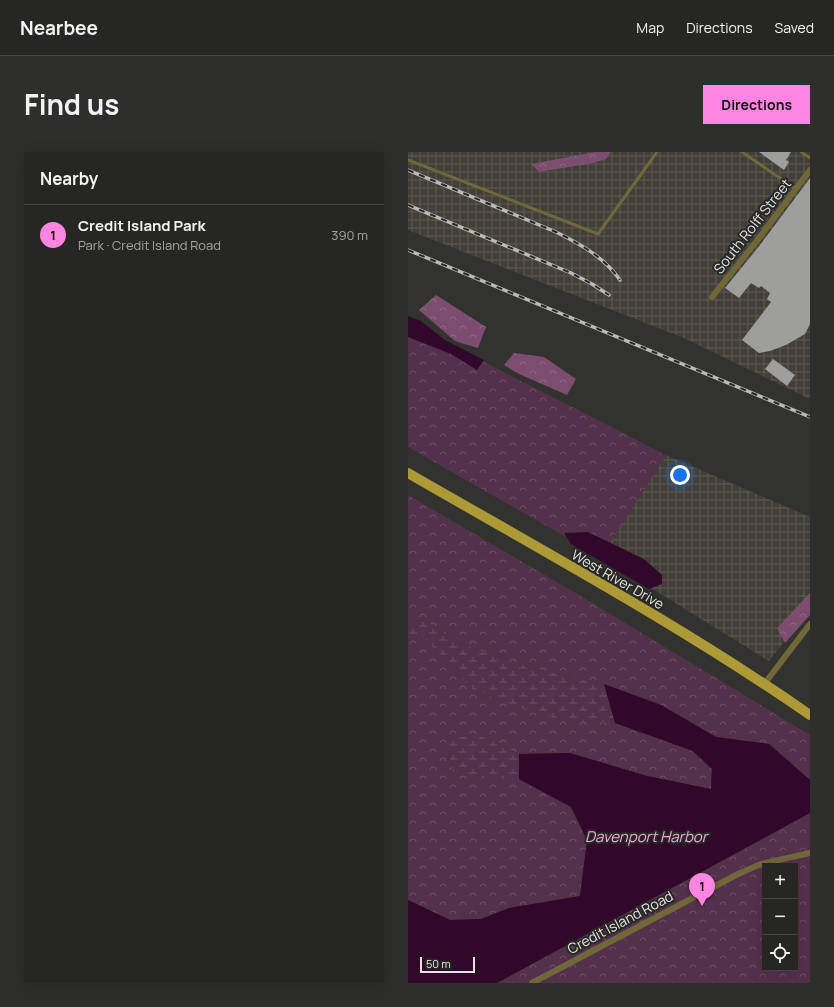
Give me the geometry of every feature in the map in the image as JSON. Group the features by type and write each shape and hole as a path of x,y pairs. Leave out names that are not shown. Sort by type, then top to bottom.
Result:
{"main road":[{"name":"West River Drive","path":"408,473 652,614 765,683 810,715"}],"street":[{"name":"South Rolff Street","path":"712,297 756,242 810,170"},
{"path":"765,683 810,624"},
{"name":"Credit Island Road","path":"532,983 738,874 761,864 810,853"}],"lane":[{"path":"408,160 598,234 657,152"},
{"path":"742,152 796,189"},
{"path":"801,152 810,158"}],"shaded area":[{"path":"408,152 810,152 810,399 684,338 408,230"},
{"path":"666,455 810,517 810,609 769,661 601,557"}],"green space":[{"path":"595,152 611,152 606,159 593,163 539,172 531,164"},
{"path":"436,295 486,327 478,348 455,341 419,310"},
{"path":"408,323 666,455 601,557 408,447"},
{"path":"514,353 544,357 576,379 567,395 519,374 504,365"},
{"path":"408,495 579,595 810,735 810,780 769,744 716,737 661,705 604,684 532,668 462,644 425,621 408,619"},
{"path":"810,593 810,615 785,643 777,628"},
{"path":"408,619 425,621 462,644 532,668 604,684 615,723 564,721 521,709 472,689 423,637 408,635"},
{"path":"408,635 423,637 472,689 521,709 564,721 615,723 693,751 712,769 711,789 647,776 570,753 519,754 483,737 459,737 446,746 453,772 484,779 519,779 571,807 587,840 580,896 509,908 481,919 450,920 408,900"},
{"path":"460,737 483,737 519,754 519,779 484,779 453,772 446,745"},
{"path":"810,813 810,983 497,983"}],"water":[{"path":"408,316 421,321 445,340 484,360 477,370 451,354 408,337"},
{"path":"588,532 644,559 662,575 662,584 649,589 571,544 564,533"},
{"name":"Davenport Harbor","path":"604,684 661,705 716,737 769,744 810,780 810,813 497,983 408,983 408,900 450,920 481,919 509,908 580,896 587,840 571,807 519,779 519,754 570,753 647,776 711,789 712,769 693,751 615,723"}],"building":[{"path":"759,152 791,152 786,160 789,162 784,170"},
{"path":"810,178 810,324 805,334 786,345 770,351 759,353 742,340 771,302 767,299 770,293 761,286 759,288 751,283 739,298 725,288 760,245"},
{"path":"773,359 795,375 787,386 765,369"}],"railway":[{"path":"408,170 556,232 583,246 607,264 620,280"},
{"path":"408,205 571,273 609,295"},
{"path":"408,250 810,417"}],"place":[{"name":"Credit Island Park","path":"702,906"}]}
